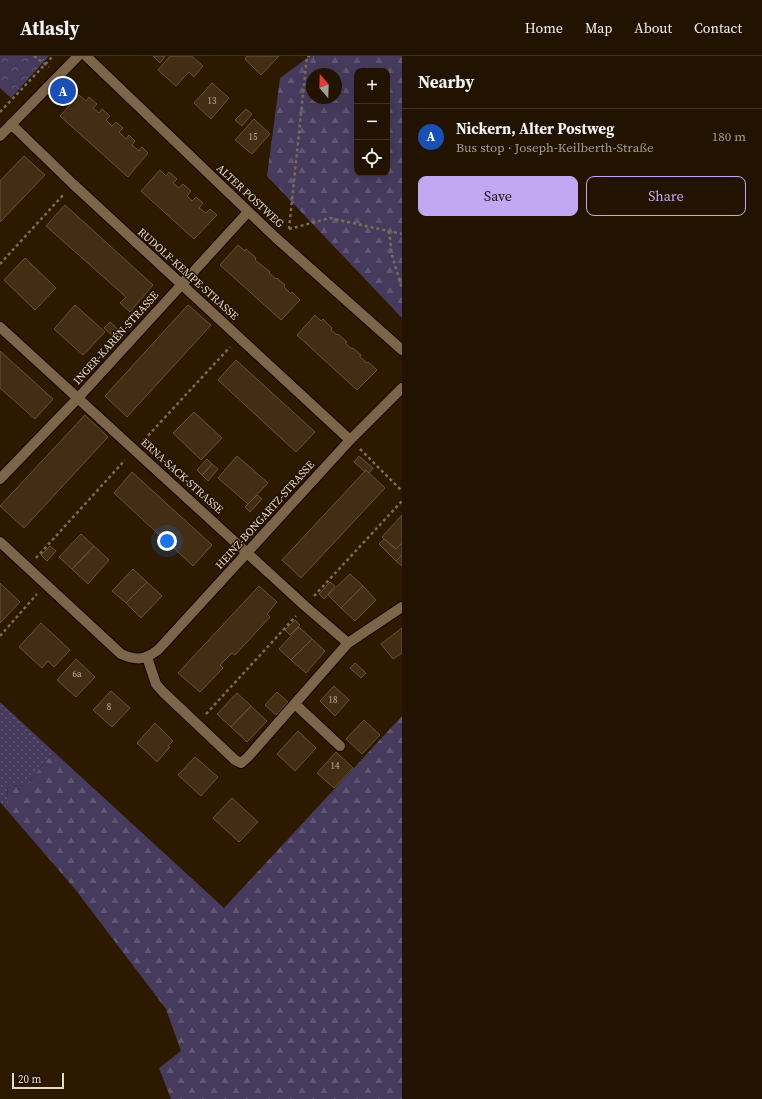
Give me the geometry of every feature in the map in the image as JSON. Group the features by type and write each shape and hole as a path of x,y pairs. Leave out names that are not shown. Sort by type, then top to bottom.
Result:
{"street":[{"path":"0,136 78,56"},
{"name":"ALTER POSTWEG","path":"86,56 248,212 402,350"},
{"name":"RUDOLF-KEMPE-STRASSE","path":"11,124 73,184 350,440"},
{"name":"INGER-KARÉN-STRASSE","path":"0,479 78,398 248,212"},
{"name":"ERNA-SACK-STRASSE","path":"0,327 248,552 305,606 348,643"},
{"name":"HEINZ-BONGARTZ-STRASSE","path":"147,657 158,650 350,440 402,388"},
{"path":"0,542 121,654 130,658 138,659 147,657 156,684 162,692 230,755 241,763 248,758 348,643 402,607"},
{"path":"295,704 340,746"}],"path":[{"path":"34,56 60,75"},
{"path":"0,112 53,56"},
{"path":"289,229 307,56 314,56"},
{"path":"0,264 73,184"},
{"path":"276,237 281,231 330,218 402,234"},
{"path":"389,231 392,255 402,289"},
{"path":"350,440 402,491"},
{"path":"0,636 46,584"}],"green space":[{"path":"0,56 49,56 11,98 0,88"},
{"path":"310,56 402,56 402,318 267,176 280,78"},
{"path":"0,702 54,752 26,785 8,786 6,809 0,802"},
{"path":"402,716 402,1099 171,1099 159,1068 181,1051 166,1009 75,889 6,809 8,786 26,785 54,752 224,908"}],"building":[{"path":"153,56 165,56 160,63"},
{"path":"170,56 192,56 203,66 194,77 189,72 176,86 158,70"},
{"path":"247,56 279,56 261,75 245,59"},
{"path":"212,83 229,98 211,119 194,103"},
{"path":"79,95 86,101 89,97 97,104 93,108 99,113 102,109 110,116 106,120 112,126 116,122 123,128 119,132 126,139 129,135 135,141 132,145 139,151 142,147 148,153 128,177 60,116"},
{"path":"246,109 252,114 242,126 235,120"},
{"path":"254,119 270,134 252,154 235,140"},
{"path":"24,156 45,175 0,222 0,181"},
{"path":"160,170 166,176 169,172 177,179 173,183 179,188 183,184 191,191 187,196 192,201 196,197 203,203 199,208 206,213 210,209 217,215 194,239 141,191"},
{"path":"65,205 153,285 130,312 120,303 126,297 46,226"},
{"path":"238,245 245,251 246,249 256,258 255,260 270,272 269,273 285,285 284,287 291,294 292,292 300,300 281,320 220,265"},
{"path":"25,258 56,288 35,310 4,280"},
{"path":"75,305 105,332 83,355 54,329"},
{"path":"188,305 211,325 127,417 105,396"},
{"path":"315,315 321,321 323,319 332,328 331,330 337,335 338,334 347,342 345,343 361,355 360,357 377,370 357,390 297,335"},
{"path":"110,322 123,334 117,340 104,328"},
{"path":"0,351 53,399 35,419 0,388"},
{"path":"236,360 315,432 296,452 218,380"},
{"path":"194,412 222,438 201,460 173,433"},
{"path":"85,415 108,437 24,528 0,506"},
{"path":"237,456 268,483 248,504 218,478"},
{"path":"359,456 373,468 369,473 366,470 365,472 354,462"},
{"path":"207,459 212,464 202,475 197,470"},
{"path":"212,464 218,469 208,481 202,475"},
{"path":"366,470 385,488 301,578 282,560"},
{"path":"132,472 212,545 193,566 114,493"},
{"path":"257,495 262,499 250,512 245,507"},
{"path":"402,515 402,543 396,549 382,537"},
{"path":"81,534 94,546 72,569 59,557"},
{"path":"384,539 396,549 402,543 402,555 396,561 379,544"},
{"path":"50,546 56,551 47,561 41,555"},
{"path":"94,546 109,560 88,584 72,569"},
{"path":"402,555 402,566 396,561"},
{"path":"133,569 147,582 126,603 112,591"},
{"path":"350,574 363,586 341,608 328,595"},
{"path":"147,582 162,596 141,618 126,603"},
{"path":"330,582 335,586 324,599 319,594"},
{"path":"0,583 20,602 0,623"},
{"path":"259,586 277,602 267,614 270,617 235,655 232,653 220,665 223,668 200,692 178,673"},
{"path":"363,586 376,600 355,621 341,608"},
{"path":"295,620 300,625 290,635 285,630"},
{"path":"41,623 70,650 54,667 48,661 42,668 19,647"},
{"path":"299,627 312,639 291,660 279,649"},
{"path":"402,628 402,653 393,659 381,644"},
{"path":"312,639 325,651 306,673 291,660"},
{"path":"76,659 95,677 76,697 57,680"},
{"path":"355,663 366,673 361,678 350,668"},
{"path":"334,686 349,700 335,716 320,701"},
{"path":"111,691 130,708 112,727 93,710"},
{"path":"277,692 288,702 276,715 265,705"},
{"path":"237,693 251,706 231,727 217,714"},
{"path":"251,706 267,721 247,742 231,727"},
{"path":"364,720 380,735 362,754 346,739"},
{"path":"155,723 173,741 168,746 170,747 157,762 137,743"},
{"path":"298,731 316,748 295,771 277,754"},
{"path":"336,752 353,768 334,788 317,773"},
{"path":"195,757 218,777 201,796 178,775"},
{"path":"232,798 258,822 239,842 213,818"}],"place":[{"name":"Nickern, Alter Postweg","path":"63,91"}]}
